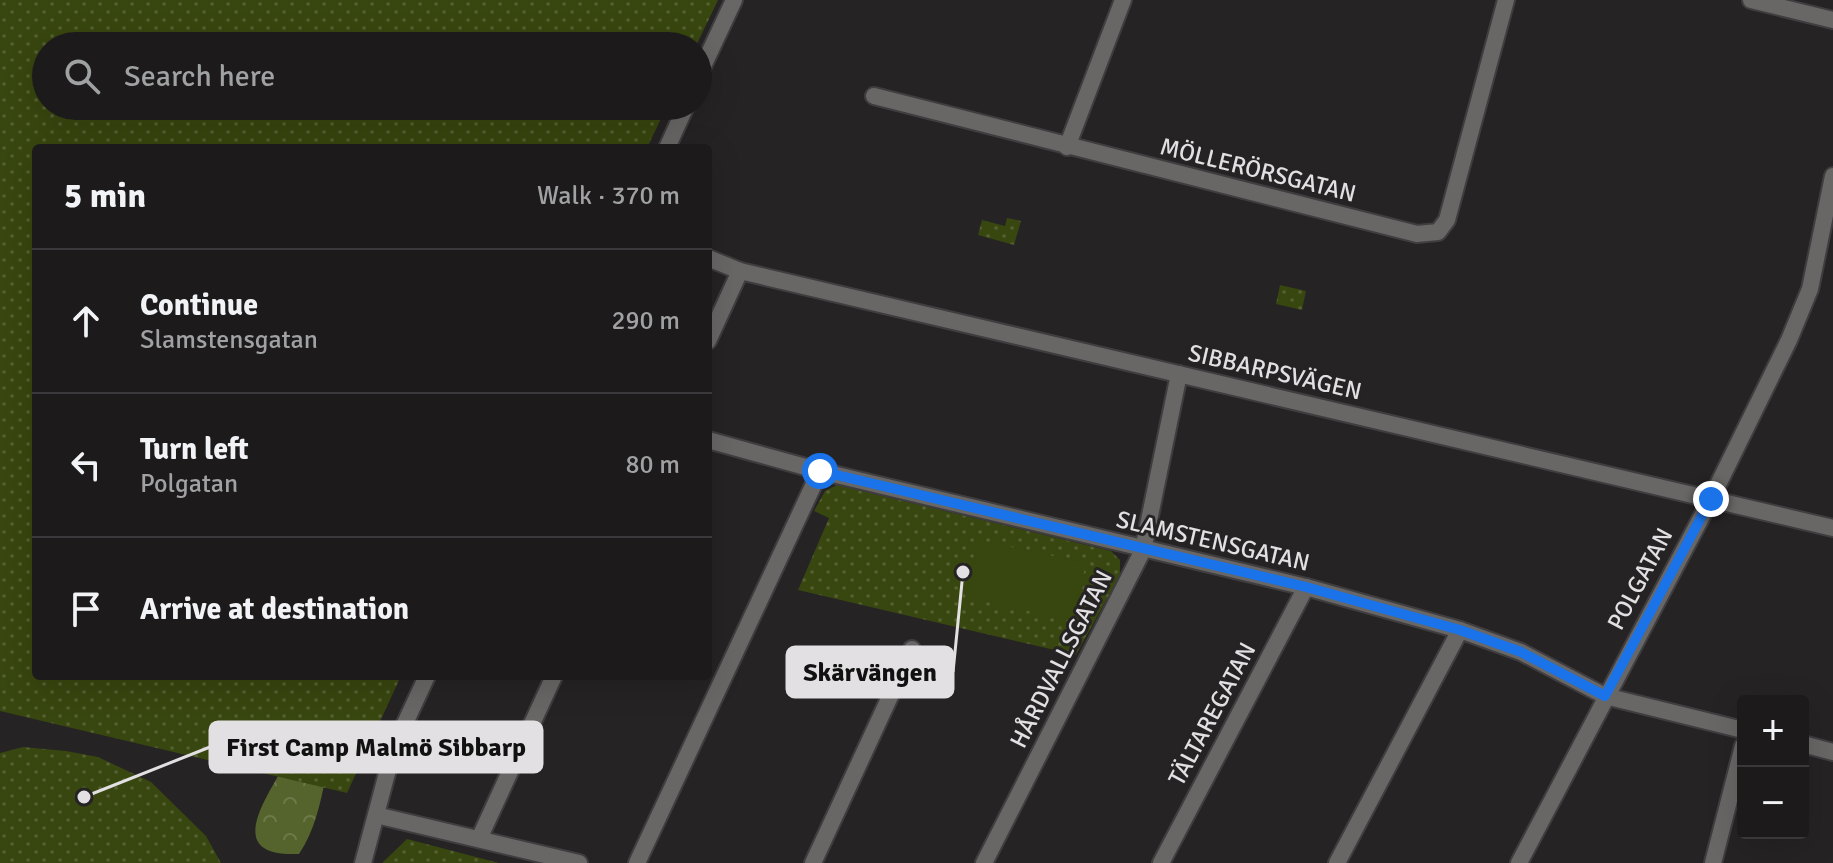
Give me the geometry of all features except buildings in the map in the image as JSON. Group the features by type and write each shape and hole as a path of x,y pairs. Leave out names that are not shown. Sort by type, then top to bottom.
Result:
{"street":[{"path":"712,47 734,0"},
{"path":"1067,147 1123,0"},
{"name":"MÖLLERÖRSGATAN","path":"874,96 1417,234 1438,232 1447,220 1506,0"},
{"path":"1751,0 1833,20"},
{"path":"669,144 680,120"},
{"name":"POLGATAN","path":"1519,863 1711,499 1789,340 1810,289 1833,176"},
{"name":"SIBBARPSVÄGEN","path":"712,260 740,271 1833,528"},
{"path":"712,332 740,271"},
{"name":"HÅRDVALLSGATAN","path":"984,863 1143,550 1179,374"},
{"name":"SLAMSTENSGATAN","path":"712,441 820,471 1306,587 1460,630 1521,652 1605,696 1737,729"},
{"path":"637,863 820,471"},
{"name":"TÄLTAREGATAN","path":"1161,863 1306,587"},
{"path":"1337,863 1460,630"},
{"path":"813,863 912,649"},
{"path":"363,863 394,747 425,680"},
{"path":"479,839 552,680"},
{"path":"1809,746 1833,752"},
{"path":"1713,863 1738,767"},
{"path":"376,815 579,863"}],"green space":[{"path":"0,0 718,0 703,32 32,32 32,120 660,120 649,144 32,144 32,680 399,680 347,793 0,711"},
{"path":"1007,218 1021,221 1014,245 978,235 982,220 1005,226"},
{"path":"1280,285 1306,291 1302,310 1276,304"},
{"path":"837,485 1111,551 1120,560 1120,575 1076,655 798,590 829,518 814,511 825,491"},
{"path":"978,540 1086,563 1073,621 965,597"},
{"path":"23,747 98,757 151,782 206,836 221,863 0,863 0,753"},
{"path":"285,764 326,776 313,826 299,854 276,853 262,847 256,837 260,810"},
{"path":"407,839 499,863 382,863"}],"place":[{"name":"Skärvängen","path":"963,572"},
{"name":"First Camp Malmö Sibbarp","path":"84,797"}],"route":[{"path":"820,471 1306,587 1460,630 1521,652 1605,696 1711,499"}]}
